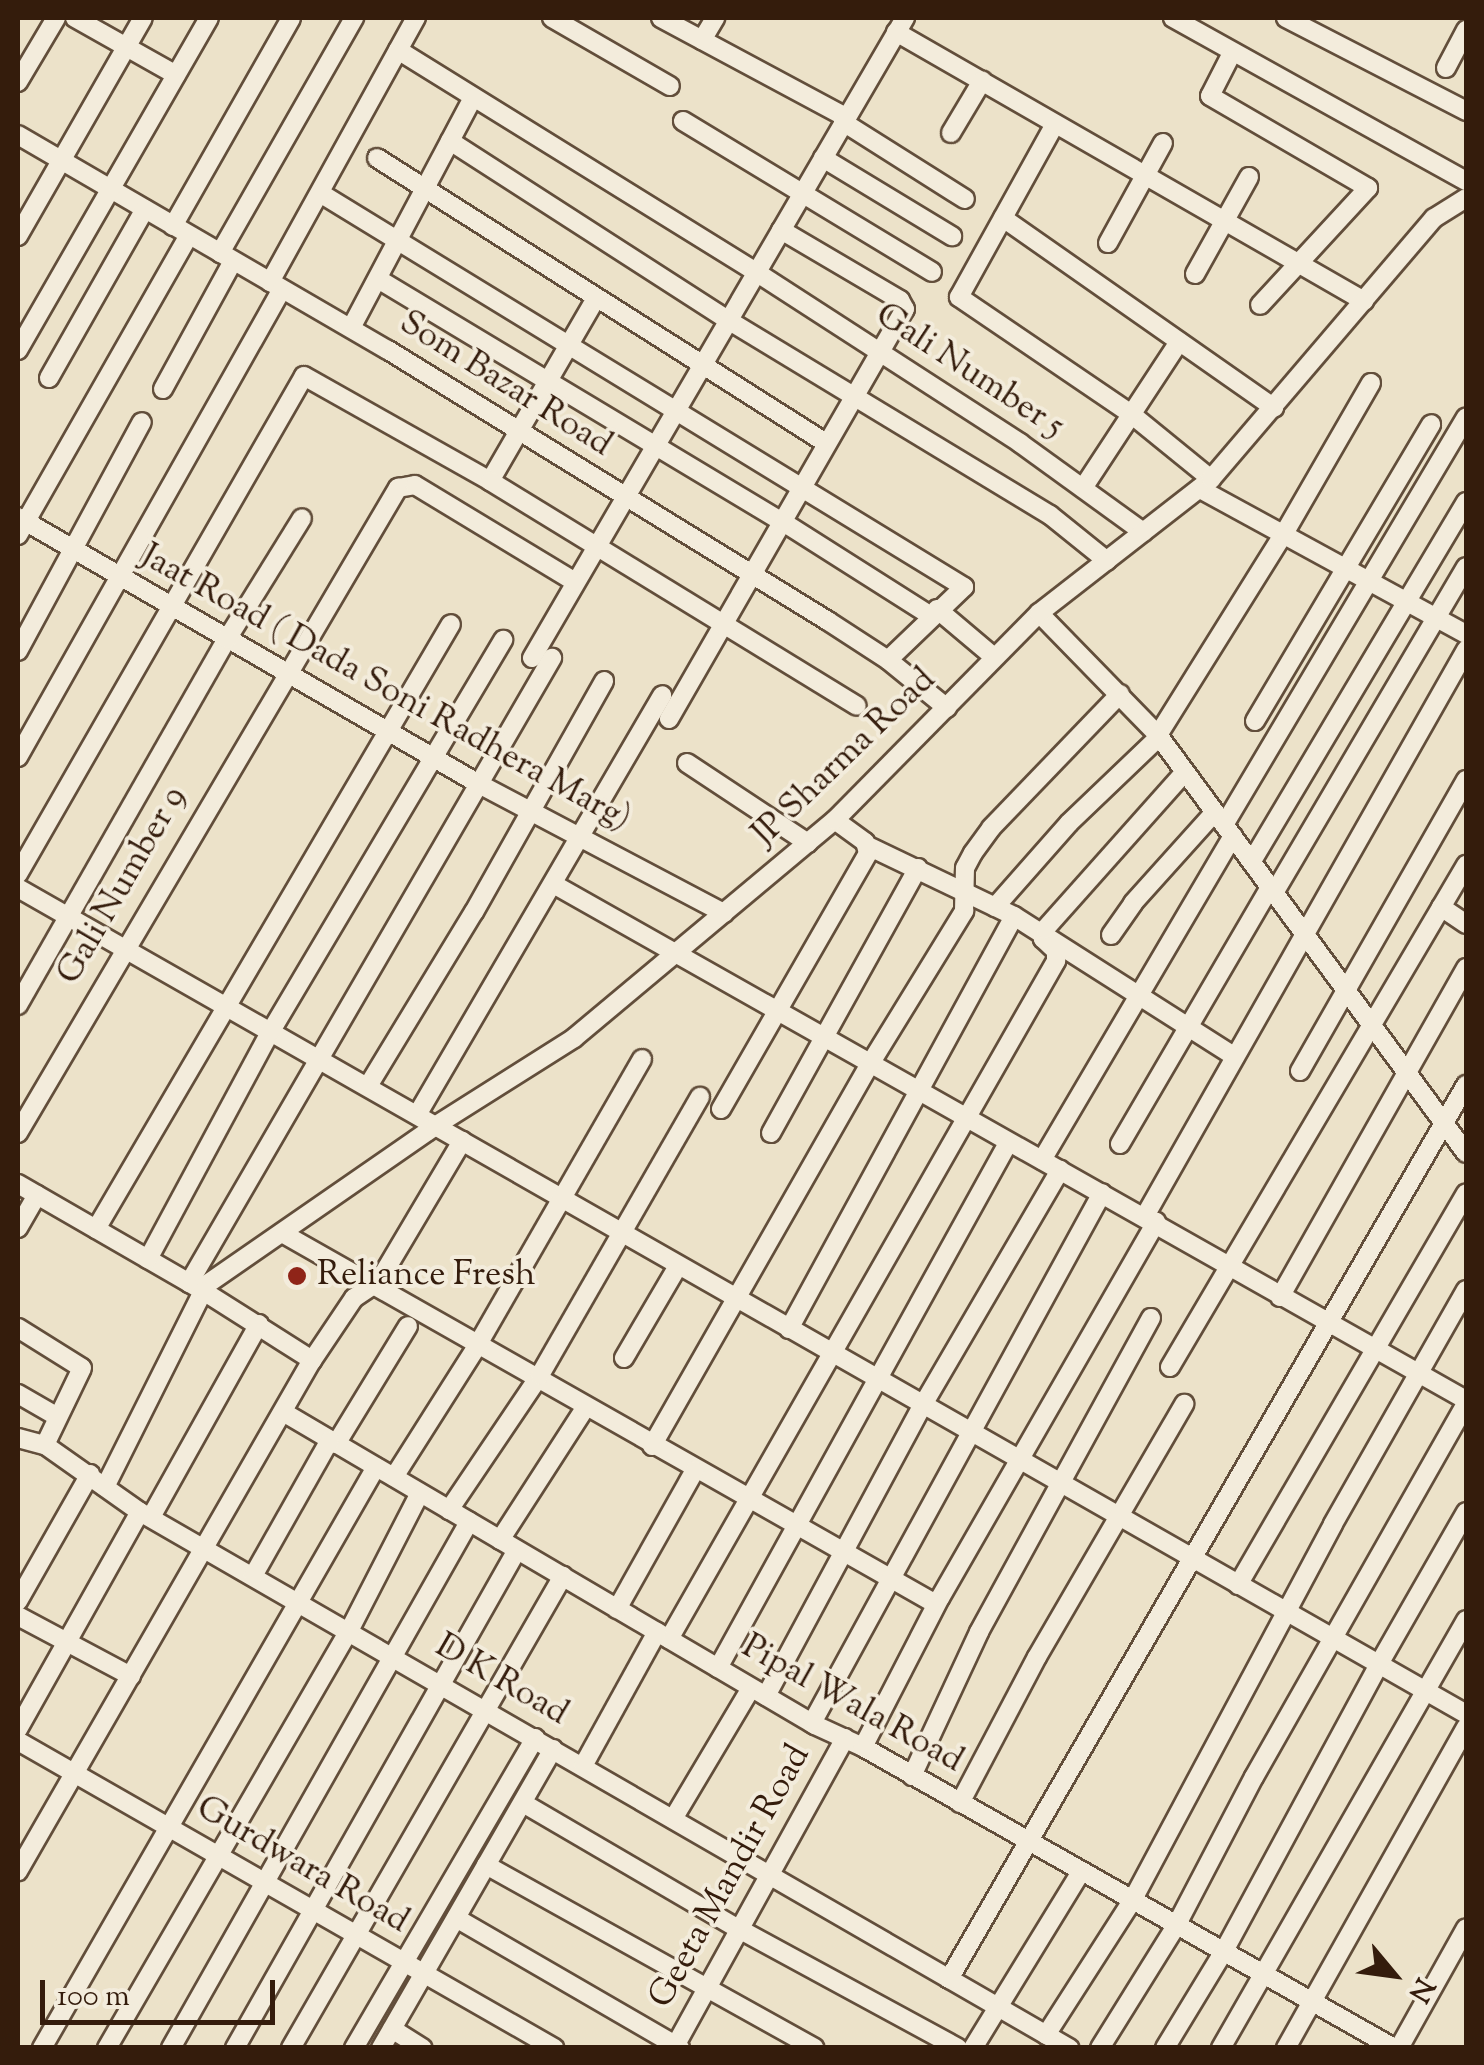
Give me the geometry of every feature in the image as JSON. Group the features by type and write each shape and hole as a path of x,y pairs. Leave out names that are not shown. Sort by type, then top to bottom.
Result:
{"street":[{"path":"18,82 56,18"},
{"path":"75,18 176,74"},
{"path":"18,236 143,18"},
{"path":"18,350 210,18"},
{"path":"20,525 291,18"},
{"path":"163,389 226,257 354,18"},
{"path":"18,757 120,576 416,18"},
{"path":"552,18 670,86"},
{"path":"660,18 845,120 965,199"},
{"path":"702,40 715,18"},
{"path":"1174,18 1466,181"},
{"path":"1286,18 1466,112"},
{"path":"532,658 900,25 982,81 1364,301"},
{"path":"1446,68 1466,30"},
{"name":"Gali Number 5","path":"398,50 756,272 1083,488 1143,532"},
{"path":"1232,52 1210,96 1368,188 1260,305"},
{"path":"950,133 982,81"},
{"path":"351,328 472,99"},
{"path":"683,121 932,272"},
{"path":"1055,124 959,297 1132,414 1205,484 1466,634"},
{"name":"Som Bazar Road","path":"18,136 351,328 624,496 888,660 947,708"},
{"path":"450,141 728,320 1050,515 1106,561"},
{"path":"1108,243 1163,144"},
{"path":"377,158 826,443"},
{"path":"822,158 952,236"},
{"path":"1195,274 1249,177"},
{"path":"320,193 964,586 888,660"},
{"name":"JP Sharma Road","path":"197,1288 435,1126 574,1038 835,820 1039,613 1205,484 1434,218 1466,198"},
{"path":"49,378 145,209"},
{"path":"1003,218 1274,408"},
{"path":"669,719 905,308 900,300 780,230"},
{"path":"378,279 653,448 934,613 994,657"},
{"path":"490,481 596,298"},
{"path":"1083,488 1179,342"},
{"path":"18,874 304,376 490,481 594,549 724,622 857,706"},
{"path":"996,907 1069,822 1158,736 1285,532 1371,383"},
{"path":"1042,1160 1137,997 1224,825 1373,581 1466,418"},
{"path":"18,651 142,422"},
{"path":"1254,721 1431,424"},
{"name":"Gali Number 9","path":"18,1133 386,502 406,485 415,485 576,582"},
{"path":"1252,861 1410,602 1466,502"},
{"path":"18,1005 227,639 302,518"},
{"name":"Jaat Road ( Dada Soni Radhera Marg)","path":"20,525 120,576 479,784 724,913"},
{"path":"1120,1144 1466,567"},
{"path":"1039,613 1158,736 1466,1152"},
{"path":"96,1229 451,624"},
{"path":"148,1259 272,1031 504,640"},
{"path":"863,1747 936,1604 1020,1458 1235,1056 1466,650"},
{"path":"105,1487 197,1288 321,1059 552,658"},
{"path":"368,1086 474,912 604,681"},
{"path":"652,1446 870,1064 964,911 965,868 991,828 1120,694"},
{"path":"416,1115 582,839 662,695"},
{"path":"687,763 808,843"},
{"path":"1043,934 1185,772"},
{"path":"1300,1071 1466,780"},
{"path":"835,820 868,846 1014,916 1235,1056"},
{"path":"1111,935 1134,902 1224,825"},
{"path":"721,1109 868,846"},
{"path":"1170,1368 1227,1265 1466,864"},
{"path":"771,1133 918,868"},
{"path":"554,885 1280,1296 1421,1371 1466,1402 1330,1639 1176,1926 1100,2048"},
{"path":"18,888 1466,1714"},
{"path":"1441,907 1466,924"},
{"path":"789,1329 1014,916"},
{"path":"583,1766 748,1500 1056,960 1056,951 1043,934"},
{"path":"1280,1296 1466,968"},
{"path":"394,1478 478,1346 642,1060"},
{"path":"949,1980 1466,1085"},
{"path":"450,1510 537,1380 700,1097"},
{"path":"18,1871 312,1362 357,1295 375,1287 462,1141"},
{"path":"718,1668 1008,1142"},
{"path":"673,1819 759,1692 844,1554 924,1403 1060,1170"},
{"path":"18,1184 259,1324 308,1354 312,1362"},
{"path":"812,1723 1102,1193"},
{"path":"1238,1585 1466,1193"},
{"path":"18,1228 37,1195"},
{"path":"282,1233 936,1604"},
{"path":"624,1358 678,1266"},
{"path":"1046,2034 1132,1901 1284,1612 1466,1290"},
{"path":"912,1776 979,1632 1150,1318"},
{"path":"18,1729 65,1644 259,1324"},
{"path":"253,1576 408,1326"},
{"path":"18,1328 80,1364 82,1373 45,1445"},
{"path":"18,1394 58,1417"},
{"path":"960,1803 1184,1404"},
{"path":"235,2048 439,1682 585,1408"},
{"name":"Pipal Wala Road","path":"283,1412 812,1723 863,1747 1397,2048"},
{"name":"D K Road","path":"18,1438 45,1445 146,1515 1069,2048"},
{"path":"42,2048 302,1603 376,1467"},
{"path":"617,1609 695,1470"},
{"path":"18,1601 90,1474"},
{"path":"108,2048 349,1631 420,1493"},
{"path":"1165,2048 1224,1951 1466,1512"},
{"path":"171,2048 470,1522"},
{"path":"291,2048 489,1711 563,1576"},
{"path":"18,1616 131,1676"},
{"path":"1220,2048 1466,1620"},
{"path":"1286,2048 1466,1728"},
{"path":"354,2048 535,1738"},
{"name":"Geeta Mandir Road","path":"676,2047 845,1738"},
{"name":"Gurdwara Road","path":"18,1741 554,2048"},
{"path":"381,2048 554,1749"},
{"path":"522,1802 739,1929 958,2048"},
{"path":"486,1865 815,2048"},
{"path":"974,2048 1080,1872"},
{"path":"456,1918 676,2047"},
{"path":"1397,2048 1466,1928"},
{"path":"392,2029 423,2048"}],"place":[{"name":"Reliance Fresh","path":"297,1276"}]}
